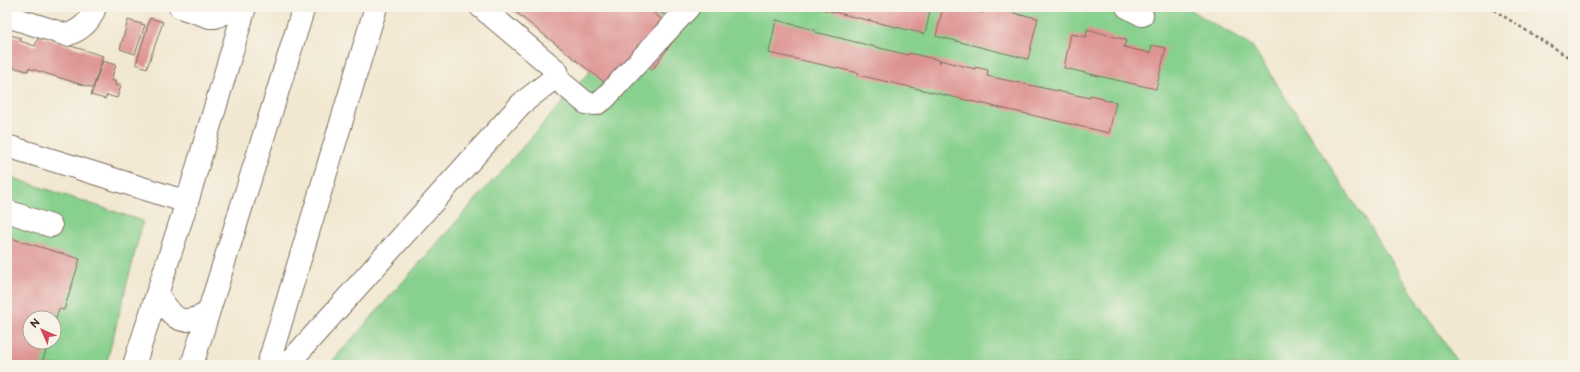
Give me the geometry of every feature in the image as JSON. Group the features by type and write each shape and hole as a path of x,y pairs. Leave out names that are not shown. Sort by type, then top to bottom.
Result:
{"lane":[{"path":"13,14 67,35 84,26 93,14 95,7"},
{"path":"180,7 210,17 215,17 240,7"},
{"path":"134,365 187,202 245,7"},
{"path":"192,365 304,7"},
{"path":"268,365 376,7"},
{"path":"286,365 521,104 558,75 557,71 481,7"},
{"path":"556,78 586,103 596,104 604,99 689,7"},
{"path":"7,146 187,202"},
{"path":"7,211 51,226"},
{"path":"157,294 175,317 185,321 194,320 208,313"}],"path":[{"path":"1489,7 1573,60"}],"green space":[{"path":"647,7 1185,7 1252,46 1459,365 329,365"},
{"path":"7,176 143,221 106,365 7,365"}],"building":[{"path":"509,7 646,7 679,33 652,70 636,57 609,86"},
{"path":"654,7 681,7 671,20"},
{"path":"813,7 931,7 925,34"},
{"path":"943,7 956,7 983,13 984,8 997,12 998,8 1024,16 1038,18 1028,59 936,36"},
{"path":"150,18 163,22 147,68 136,64"},
{"path":"128,20 145,25 135,54 120,49"},
{"path":"776,20 815,30 815,32 908,55 909,53 939,60 939,63 940,60 975,69 975,67 988,70 987,76 1090,98 1090,95 1103,98 1103,100 1116,102 1109,133 769,53"},
{"path":"1087,29 1126,40 1124,47 1150,53 1152,45 1166,48 1156,89 1064,68 1071,34 1086,37"},
{"path":"7,34 21,38 20,41 35,46 39,36 103,56 93,88 28,68 28,71 7,66"},
{"path":"103,61 116,65 111,80 116,82 115,85 121,86 117,98 107,95 105,99 91,95"},
{"path":"7,237 80,259 64,310 22,310 22,350 46,350 41,365 7,365"}]}
